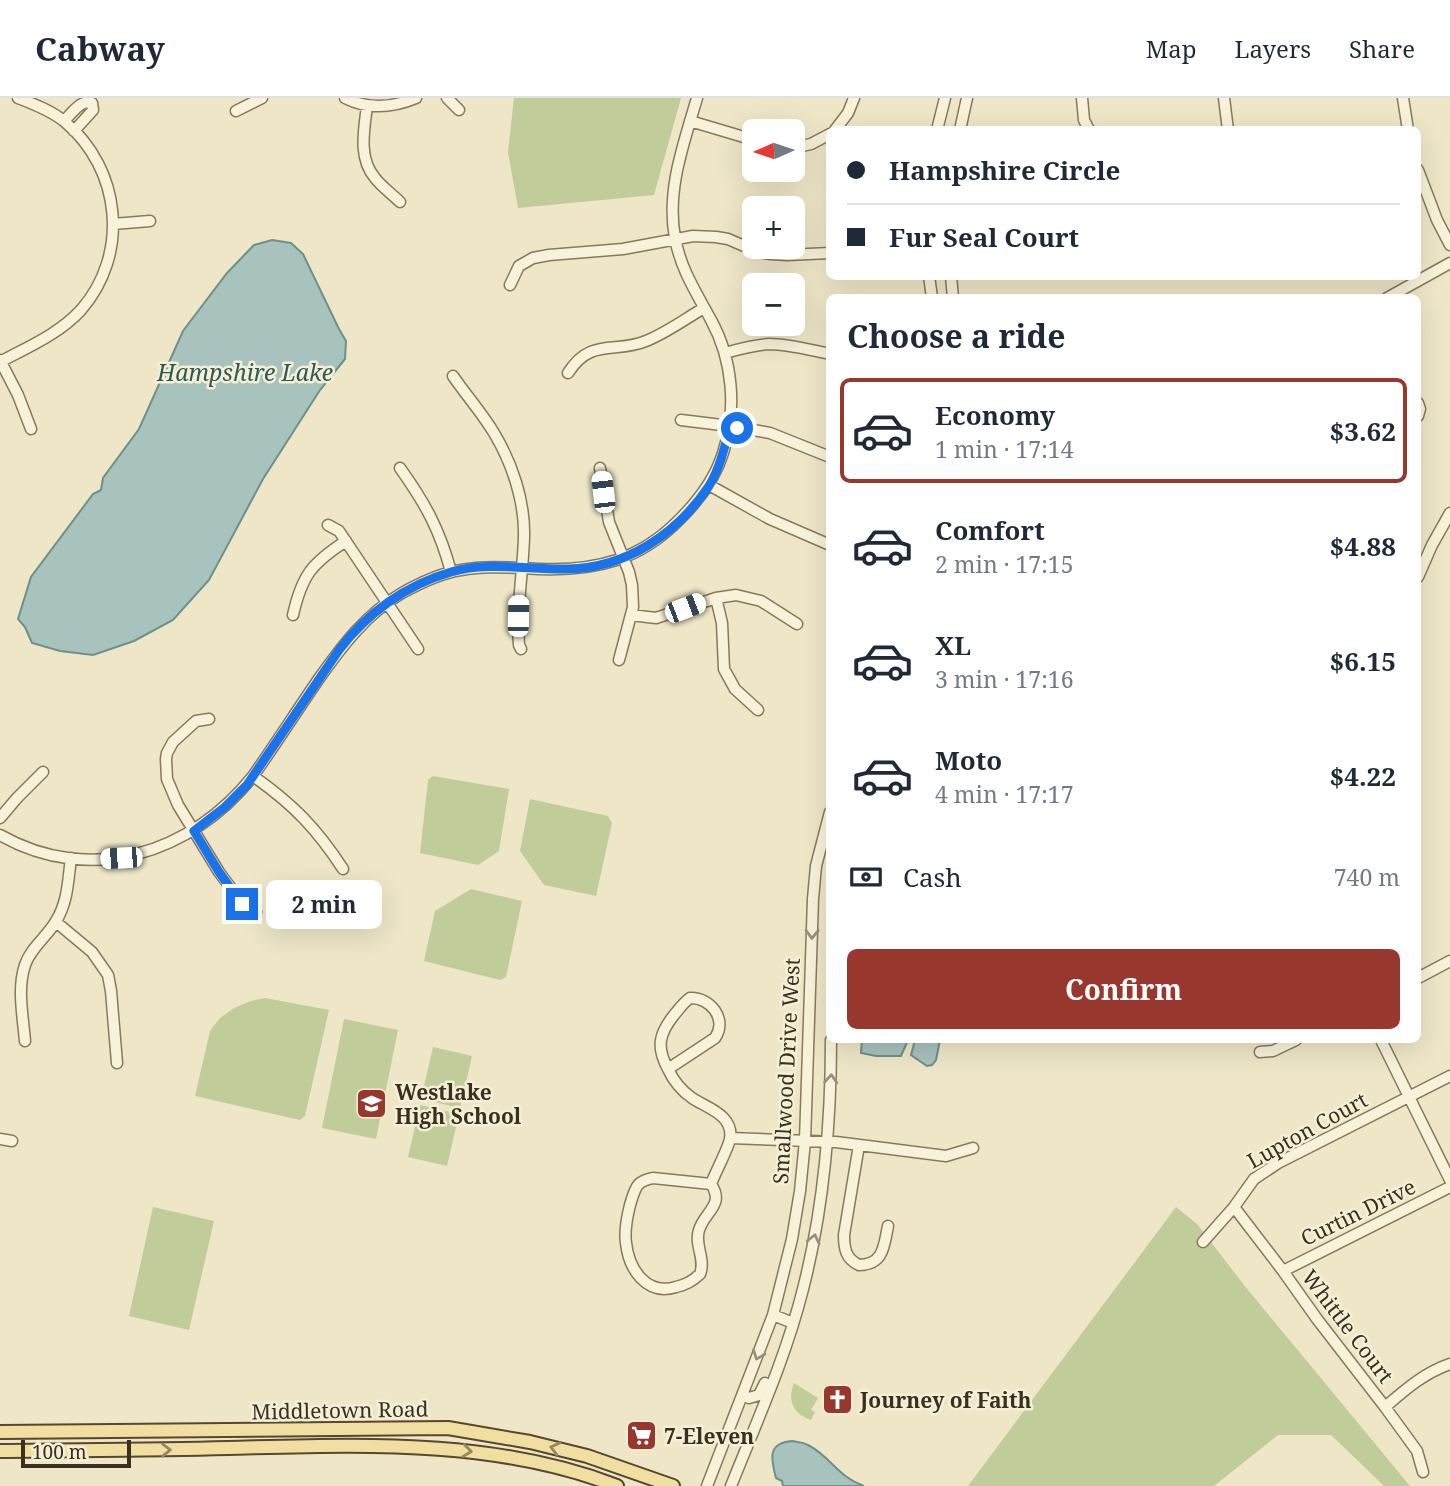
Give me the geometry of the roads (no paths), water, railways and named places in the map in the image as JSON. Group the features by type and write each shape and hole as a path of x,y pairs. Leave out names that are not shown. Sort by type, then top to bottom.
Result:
{"main road":[{"name":"Middletown Road","path":"0,1432 448,1428 530,1442 587,1456 673,1486"},
{"path":"413,1447 437,1439 448,1428"},
{"path":"220,1430 236,1440 265,1442 273,1447"},
{"name":"Middletown Road","path":"0,1451 413,1447 511,1457 561,1468 617,1486"}],"street":[{"path":"18,98 64,121 91,150 104,174 111,201 113,224 104,271 84,306 59,329 0,361 18,395 31,429"},
{"path":"236,111 262,98"},
{"path":"345,98 367,106 393,106 416,98"},
{"path":"447,98 459,110"},
{"path":"0,835 37,850 71,858 121,858 166,845 194,831 231,801 253,776 348,639 387,603 419,584 451,572 485,567 554,569 602,565 652,544 672,528 709,485 723,454 730,426 732,394 725,353 716,328 687,276 675,239 673,191 697,98"},
{"path":"838,126 848,113 854,98"},
{"path":"938,126 945,98"},
{"path":"961,126 967,98"},
{"path":"1082,98 1088,126"},
{"path":"1224,98 1228,126"},
{"path":"1403,98 1407,126"},
{"path":"64,121 83,103 92,103 93,110 74,131"},
{"path":"367,106 363,137 366,164 375,179 400,201"},
{"path":"690,121 742,136"},
{"path":"805,145 826,136"},
{"path":"1421,181 1450,245"},
{"path":"113,224 150,221"},
{"path":"510,285 519,266 533,258 632,248 693,236 728,239 758,252 779,255 826,253"},
{"path":"1421,279 1450,263"},
{"path":"1394,294 1419,280"},
{"path":"568,373 577,360 587,354 609,347 644,343 704,308"},
{"path":"725,353 769,344 826,353"},
{"path":"453,376 489,425 509,464 523,516 518,616 521,649"},
{"path":"681,420 776,435 826,455"},
{"path":"400,468 431,514 451,572"},
{"path":"600,468 609,522 632,585 631,615 619,660"},
{"path":"709,485 770,519 826,543"},
{"path":"1421,569 1450,513"},
{"path":"328,525 339,531 418,649"},
{"path":"293,615 300,590 311,569 346,541"},
{"path":"631,615 656,618 716,598 736,595 767,604 797,624"},
{"path":"716,598 722,624 724,669 735,689 758,710"},
{"path":"209,719 196,721 178,736 166,759 166,773 170,789 234,894 246,907 256,912"},
{"path":"0,818 43,772"},
{"path":"253,776 300,813 343,869"},
{"name":"Smallwood Drive West","path":"707,1486 773,1315 792,1239 805,1141 813,899 816,866 826,828"},
{"path":"25,1041 22,981 25,963 34,947 56,922 67,894 71,858"},
{"path":"56,922 99,959 108,975 117,1063"},
{"path":"1421,976 1450,961"},
{"path":"668,1069 718,1035 720,1018 708,1004 697,998 686,1000 662,1031 660,1048 671,1077 686,1093 723,1117 728,1125 730,1138 711,1184"},
{"name":"Smallwood Drive West","path":"731,1486 765,1402 803,1290 823,1189 831,1043"},
{"path":"1260,1052 1273,1051 1290,1043"},
{"path":"1382,1043 1450,1180"},
{"name":"Lupton Court","path":"1203,1242 1254,1179 1278,1163 1450,1076"},
{"path":"730,1138 827,1142 946,1156 973,1147"},
{"path":"0,1139 12,1141"},
{"path":"859,1146 844,1235 849,1259 859,1265 874,1262 881,1255 888,1226"},
{"path":"653,1178 711,1184 716,1200 699,1229 698,1241 703,1267 698,1277 687,1284 670,1289 655,1289 649,1286 631,1263 625,1240 626,1221 636,1186 653,1178"},
{"name":"Curtin Drive","path":"1283,1271 1450,1187"},
{"name":"Whittle Court","path":"1234,1207 1417,1451 1423,1472"},
{"path":"743,1395 749,1398 762,1392 783,1335 793,1323 773,1315"},
{"path":"1385,1407 1410,1385 1431,1371 1450,1363"}],"water":[{"name":"Hampshire Lake","path":"272,240 291,243 303,254 346,341 345,359 320,390 263,479 209,580 173,620 134,641 93,655 60,651 32,643 18,619 31,577 93,494 101,490 103,478 139,429 183,331 227,273 254,245"},
{"path":"862,1043 907,1043 901,1056 861,1053"},
{"path":"914,1043 939,1043 936,1060 932,1065 927,1066 911,1055"},
{"path":"792,1441 804,1443 816,1450 847,1477 864,1486 783,1486 782,1481 776,1478 773,1453 778,1445"}],"place":[{"name":"Westlake High School","path":"372,1104"},
{"name":"Journey of Faith","path":"837,1400"},
{"name":"7-Eleven","path":"641,1436"}]}
